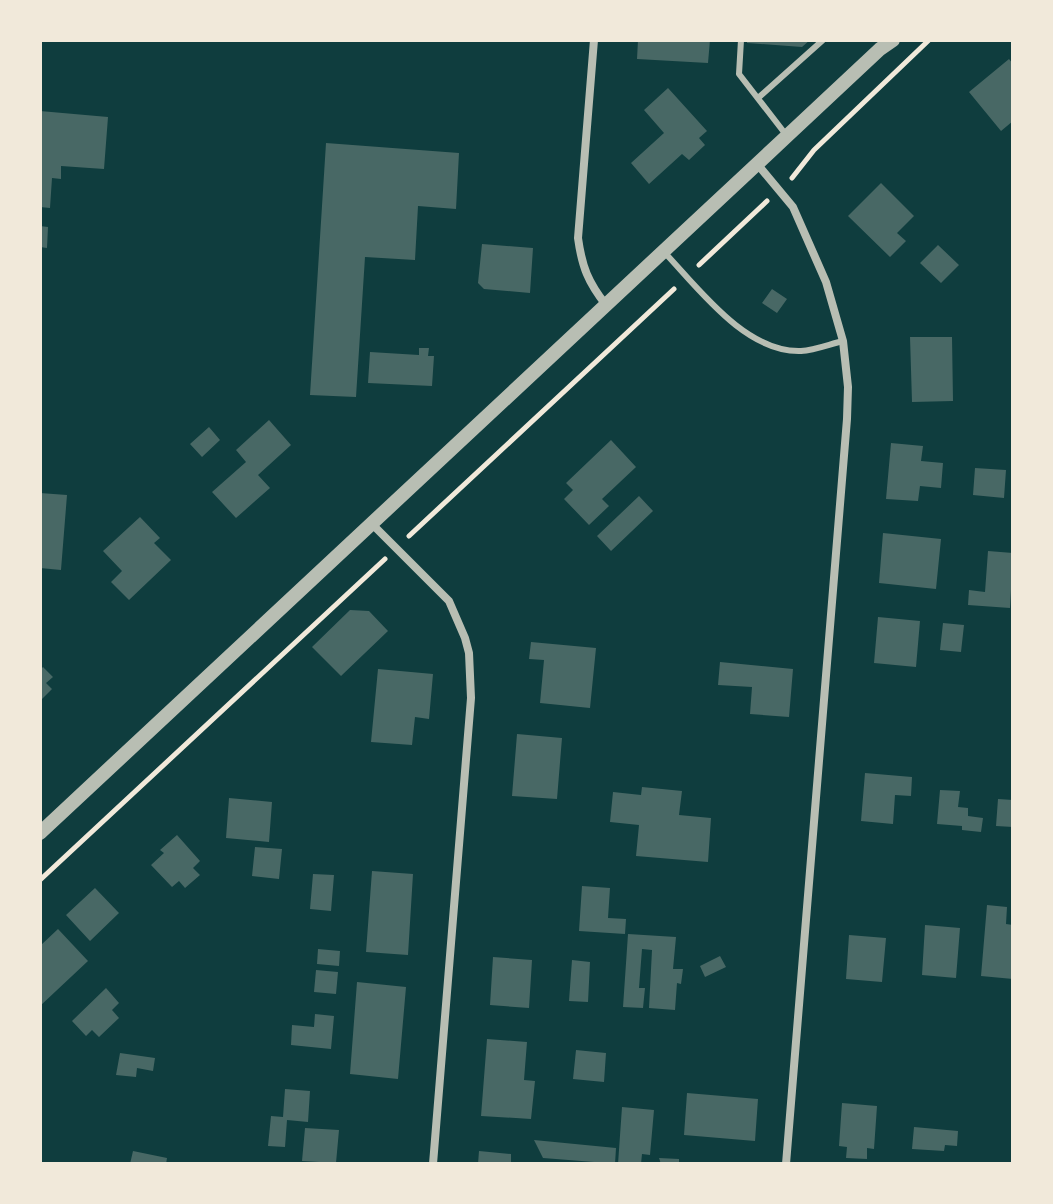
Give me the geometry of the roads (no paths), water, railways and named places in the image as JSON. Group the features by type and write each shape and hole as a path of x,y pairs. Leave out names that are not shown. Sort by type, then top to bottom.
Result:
{"street":[{"path":"594,40 578,238 584,270 606,305"},
{"path":"40,833 883,45 893,40"},
{"path":"758,165 793,207 826,282 843,341 848,387 786,1164"},
{"path":"372,524 449,601 469,653 471,698 433,1164"}],"lane":[{"path":"741,40 739,74 787,136"},
{"path":"758,98 823,40"},
{"path":"664,252 726,317 757,339 784,350 804,351 843,341"}]}
